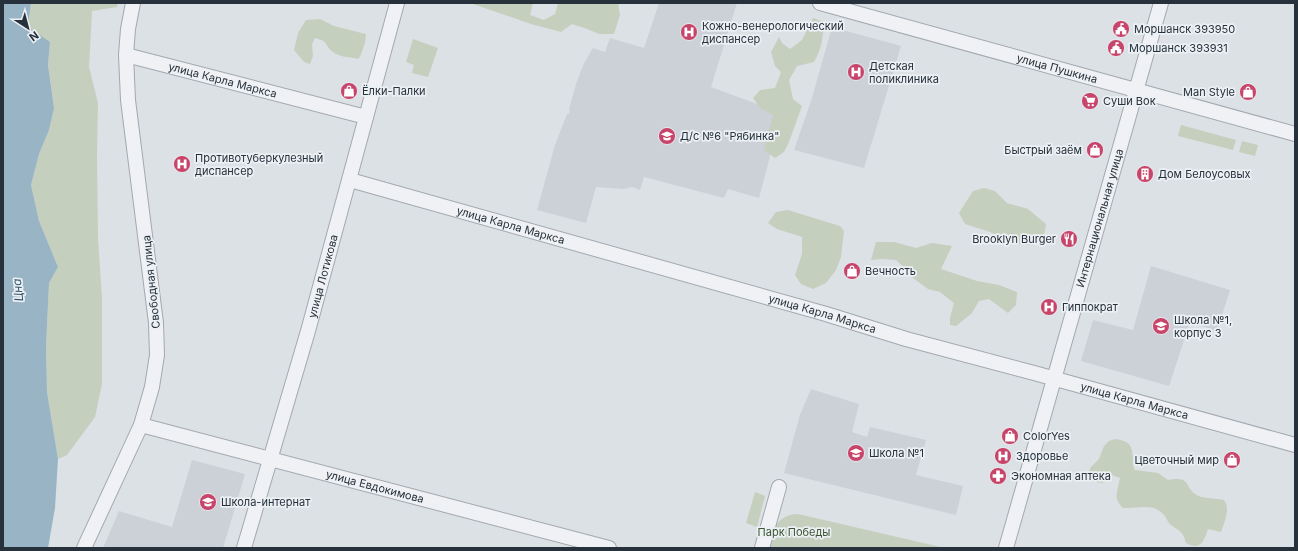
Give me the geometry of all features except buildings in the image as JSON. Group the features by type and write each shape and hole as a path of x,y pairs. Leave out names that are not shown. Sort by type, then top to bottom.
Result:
{"street":[{"name":"Свободная улица","path":"84,548 103,510 141,424 152,387 157,355 156,323 128,100 126,55 128,29 133,3"},
{"name":"улица Лотикова","path":"244,548 308,331 397,3"},
{"name":"улица Пушкина","path":"820,3 1295,134"},
{"name":"Интернациональная улица","path":"1010,547 1053,378 1161,3"},
{"name":"улица Карла Маркса","path":"126,55 366,117"},
{"name":"улица Карла Маркса","path":"350,180 826,314 906,339 1295,445"},
{"name":"улица Евдокимова","path":"141,424 609,548"},
{"path":"762,548 779,487"}],"shaded area":[{"name":"Д/с №6 \"Рябинка\"","path":"659,3 737,3 711,87 776,111 778,126 759,198 728,189 724,198 644,177 640,190 632,187 624,189 596,187 586,223 537,210 555,145 567,114 569,114 576,84 584,63 593,48 605,52 610,38 644,48"},
{"name":"Детская поликлиника","path":"832,27 901,46 864,168 794,150 812,98"},
{"name":"Школа №1, корпус 3","path":"1151,266 1230,290 1217,331 1190,322 1169,386 1081,361 1093,320 1133,330"},
{"name":"Школа №1","path":"811,389 859,404 852,432 867,437 870,427 926,440 916,475 963,486 956,515 784,473 800,415"},
{"name":"Школа-интернат","path":"192,460 245,474 223,548 103,548 119,511 172,527"}],"green space":[{"path":"31,3 118,3 117,7 92,11 89,67 98,103 98,239 102,298 102,384 95,417 67,455 58,459 47,392 46,347 49,283 58,267 39,221 31,185 39,154 49,130 54,107 48,65 50,42 28,28"},
{"path":"470,3 533,3 530,15 544,20 555,14 558,3 618,3 620,15 614,34 599,34 572,24 561,32 531,24"},
{"path":"813,18 824,22 823,37 814,62 797,66 789,80 793,99 802,106 784,152 775,158 764,150 773,115 760,108 753,98 760,90 775,88 781,72 775,66 771,52 779,37 782,43 790,49 802,40"},
{"path":"320,19 334,26 366,34 365,43 358,59 335,54 325,42 315,38 312,44 313,56 310,64 304,62 294,50 298,33 306,20"},
{"path":"413,39 438,48 428,77 412,73 414,65 406,62"},
{"path":"1181,125 1236,140 1233,150 1178,136"},
{"path":"1242,141 1258,145 1255,156 1239,152"},
{"path":"984,188 995,191 1007,203 1028,209 1046,224 1044,236 1032,245 1014,244 990,232 965,224 959,213 973,191"},
{"path":"788,210 840,226 844,231 841,257 836,270 826,283 813,289 801,284 795,275 802,254 802,237 777,229 768,223 776,212"},
{"path":"876,242 894,242 916,248 932,243 952,246 941,269 977,281 999,285 1017,292 1016,305 1008,313 989,299 979,301 972,313 956,326 950,325 950,318 954,303 940,292 928,289 913,278 896,260 871,260"},
{"path":"1115,439 1124,441 1131,448 1135,470 1158,473 1168,480 1181,479 1185,481 1191,490 1199,496 1224,500 1227,511 1221,532 1208,529 1201,544 1195,546 1191,545 1186,543 1182,534 1170,524 1160,511 1150,507 1123,508 1117,498 1120,478 1112,475 1107,481 1102,483 1090,480 1089,471 1091,467 1099,459 1104,446 1109,441"},
{"path":"755,492 765,496 757,527 746,523"},
{"name":"Парк Победы","path":"798,514 945,548 768,548 774,530 780,520 790,515"}],"water":[{"name":"Цна","path":"3,3 31,3 28,27 50,42 48,65 54,108 49,130 39,154 31,185 39,221 58,267 49,283 46,347 47,392 58,459 55,508 48,548 3,548"}],"place":[{"name":"Моршанск 393950","path":"1121,29"},
{"name":"Кожно-венерологический диспансер","path":"689,32"},
{"name":"Моршанск 393931","path":"1116,48"},
{"name":"Детская поликлиника","path":"856,72"},
{"name":"Ёлки-Палки","path":"349,91"},
{"name":"Man Style","path":"1248,92"},
{"name":"Суши Вок","path":"1090,101"},
{"name":"Д/с №6 \"Рябинка\"","path":"667,136"},
{"name":"Быстрый заём","path":"1095,150"},
{"name":"Противотуберкулезный диспансер","path":"182,164"},
{"name":"Дом Белоусовых","path":"1145,174"},
{"name":"Brooklyn Burger","path":"1069,239"},
{"name":"Вечность","path":"852,271"},
{"name":"Гиппократ","path":"1049,307"},
{"name":"Школа №1, корпус 3","path":"1161,326"},
{"name":"ColorYes","path":"1010,436"},
{"name":"Школа №1","path":"856,453"},
{"name":"Здоровье","path":"1003,456"},
{"name":"Цветочный мир","path":"1232,460"},
{"name":"Экономная аптека","path":"998,476"},
{"name":"Школа-интернат","path":"208,502"}]}
